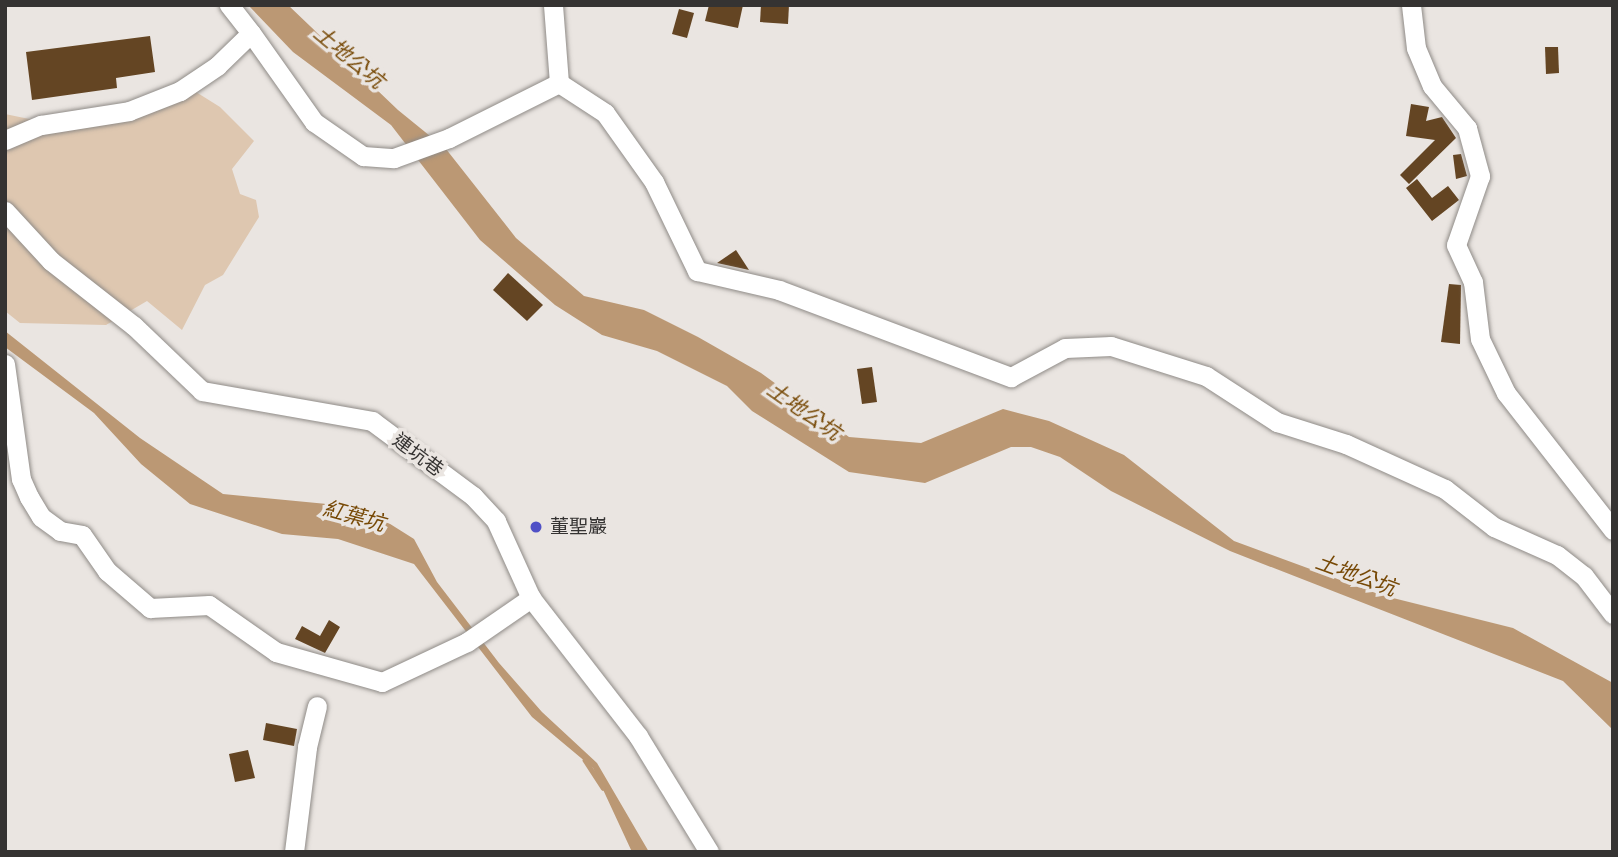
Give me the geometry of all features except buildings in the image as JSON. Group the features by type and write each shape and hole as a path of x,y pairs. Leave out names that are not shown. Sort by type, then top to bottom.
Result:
{"street":[{"path":"229,5 314,122 363,156 394,158 415,153 559,83"},
{"path":"553,5 559,83"},
{"path":"1411,5 1416,48 1432,86 1467,128 1480,176 1456,245 1473,282 1480,339 1506,393 1613,530"},
{"path":"5,140 41,125 161,101 216,66 251,33"},
{"path":"559,83 605,113 654,182 697,271 779,290 1011,377 1065,348 1111,346 1206,376 1277,422 1346,444 1445,489 1494,527 1557,555 1584,576 1613,614"},
{"name":"連坑巷","path":"5,211 51,261 134,326 202,391 372,421 473,496 496,521 531,598 638,736 709,852"},
{"path":"5,364 21,480 41,517 60,531 82,535 107,571 150,608 209,605 275,652 382,682 467,642 531,598"},
{"path":"294,852 307,747 317,706"}],"shaded area":[{"path":"196,92 220,107 254,141 232,169 240,194 256,200 259,217 223,275 205,285 182,330 147,301 106,325 20,323 5,311 5,114 68,127"}],"water":[{"name":"土地公坑","path":"248,5 288,5 398,110 446,149 516,238 584,296 644,310 698,337 761,373 849,437 921,443 1003,409 1049,421 1124,455 1234,541 1381,595 1513,628 1613,683 1613,730 1563,681 1230,551 1111,491 1060,457 1031,447 1011,447 925,483 849,472 752,411 727,386 657,351 602,335 555,305 480,240 391,125 293,52"},
{"path":"5,331 140,438 223,494 327,504 387,522 414,539 437,582 499,663 542,712 597,763 649,852 632,852 593,768 532,717 414,564 338,539 282,534 190,504 141,464 94,413 5,347"}],"waterway":[{"name":"紅葉坑","path":"585,760 603,788"}],"place":[{"name":"董聖巖","path":"536,527"}]}
